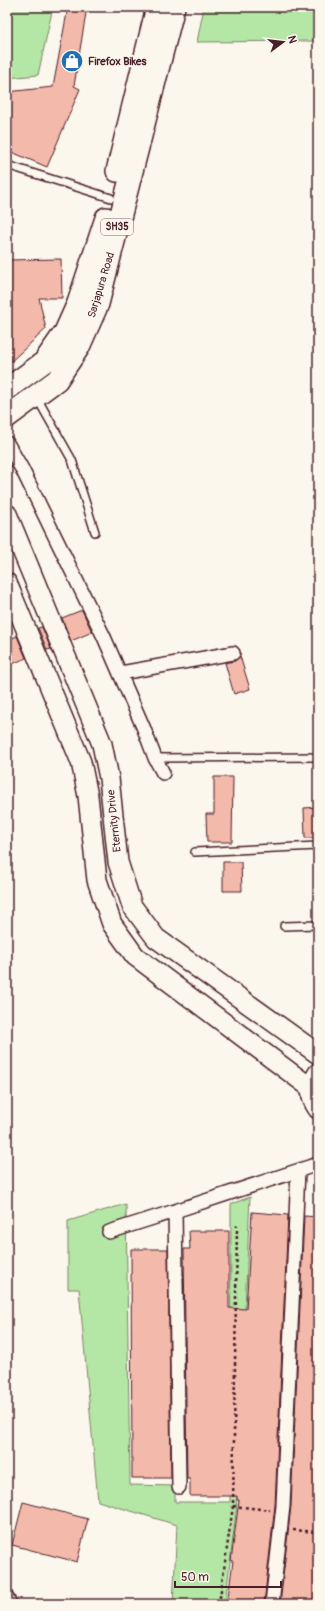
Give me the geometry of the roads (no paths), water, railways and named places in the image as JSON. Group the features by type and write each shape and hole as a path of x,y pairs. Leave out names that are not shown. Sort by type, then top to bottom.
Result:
{"main road":[{"name":"Sarjapura Road","path":"7,389 44,362 65,332 78,303 103,228 157,7"},
{"name":"Sarjapura Road","path":"7,417 57,380 79,347 98,304 174,7"}],"street":[{"path":"7,443 25,476 104,636 163,774"},
{"name":"Eternity Drive","path":"7,514 102,744 109,778 118,862 132,906 156,938 318,1054"},
{"name":"Eternity Drive","path":"7,583 81,762 88,796 97,880 112,924 135,956 315,1081 311,1096 318,1109"},
{"path":"121,673 233,653"},
{"path":"109,1232 318,1164"},
{"path":"272,1604 282,1512 298,1171"},
{"path":"175,1211 179,1487"},
{"path":"7,1598 10,1604"}],"lane":[{"path":"7,165 110,198"},
{"path":"36,396 72,460 95,532"},
{"path":"155,758 318,757"},
{"path":"195,852 318,846"},
{"path":"284,926 318,925"}],"place":[{"name":"Firefox Bikes","path":"72,61"}]}
